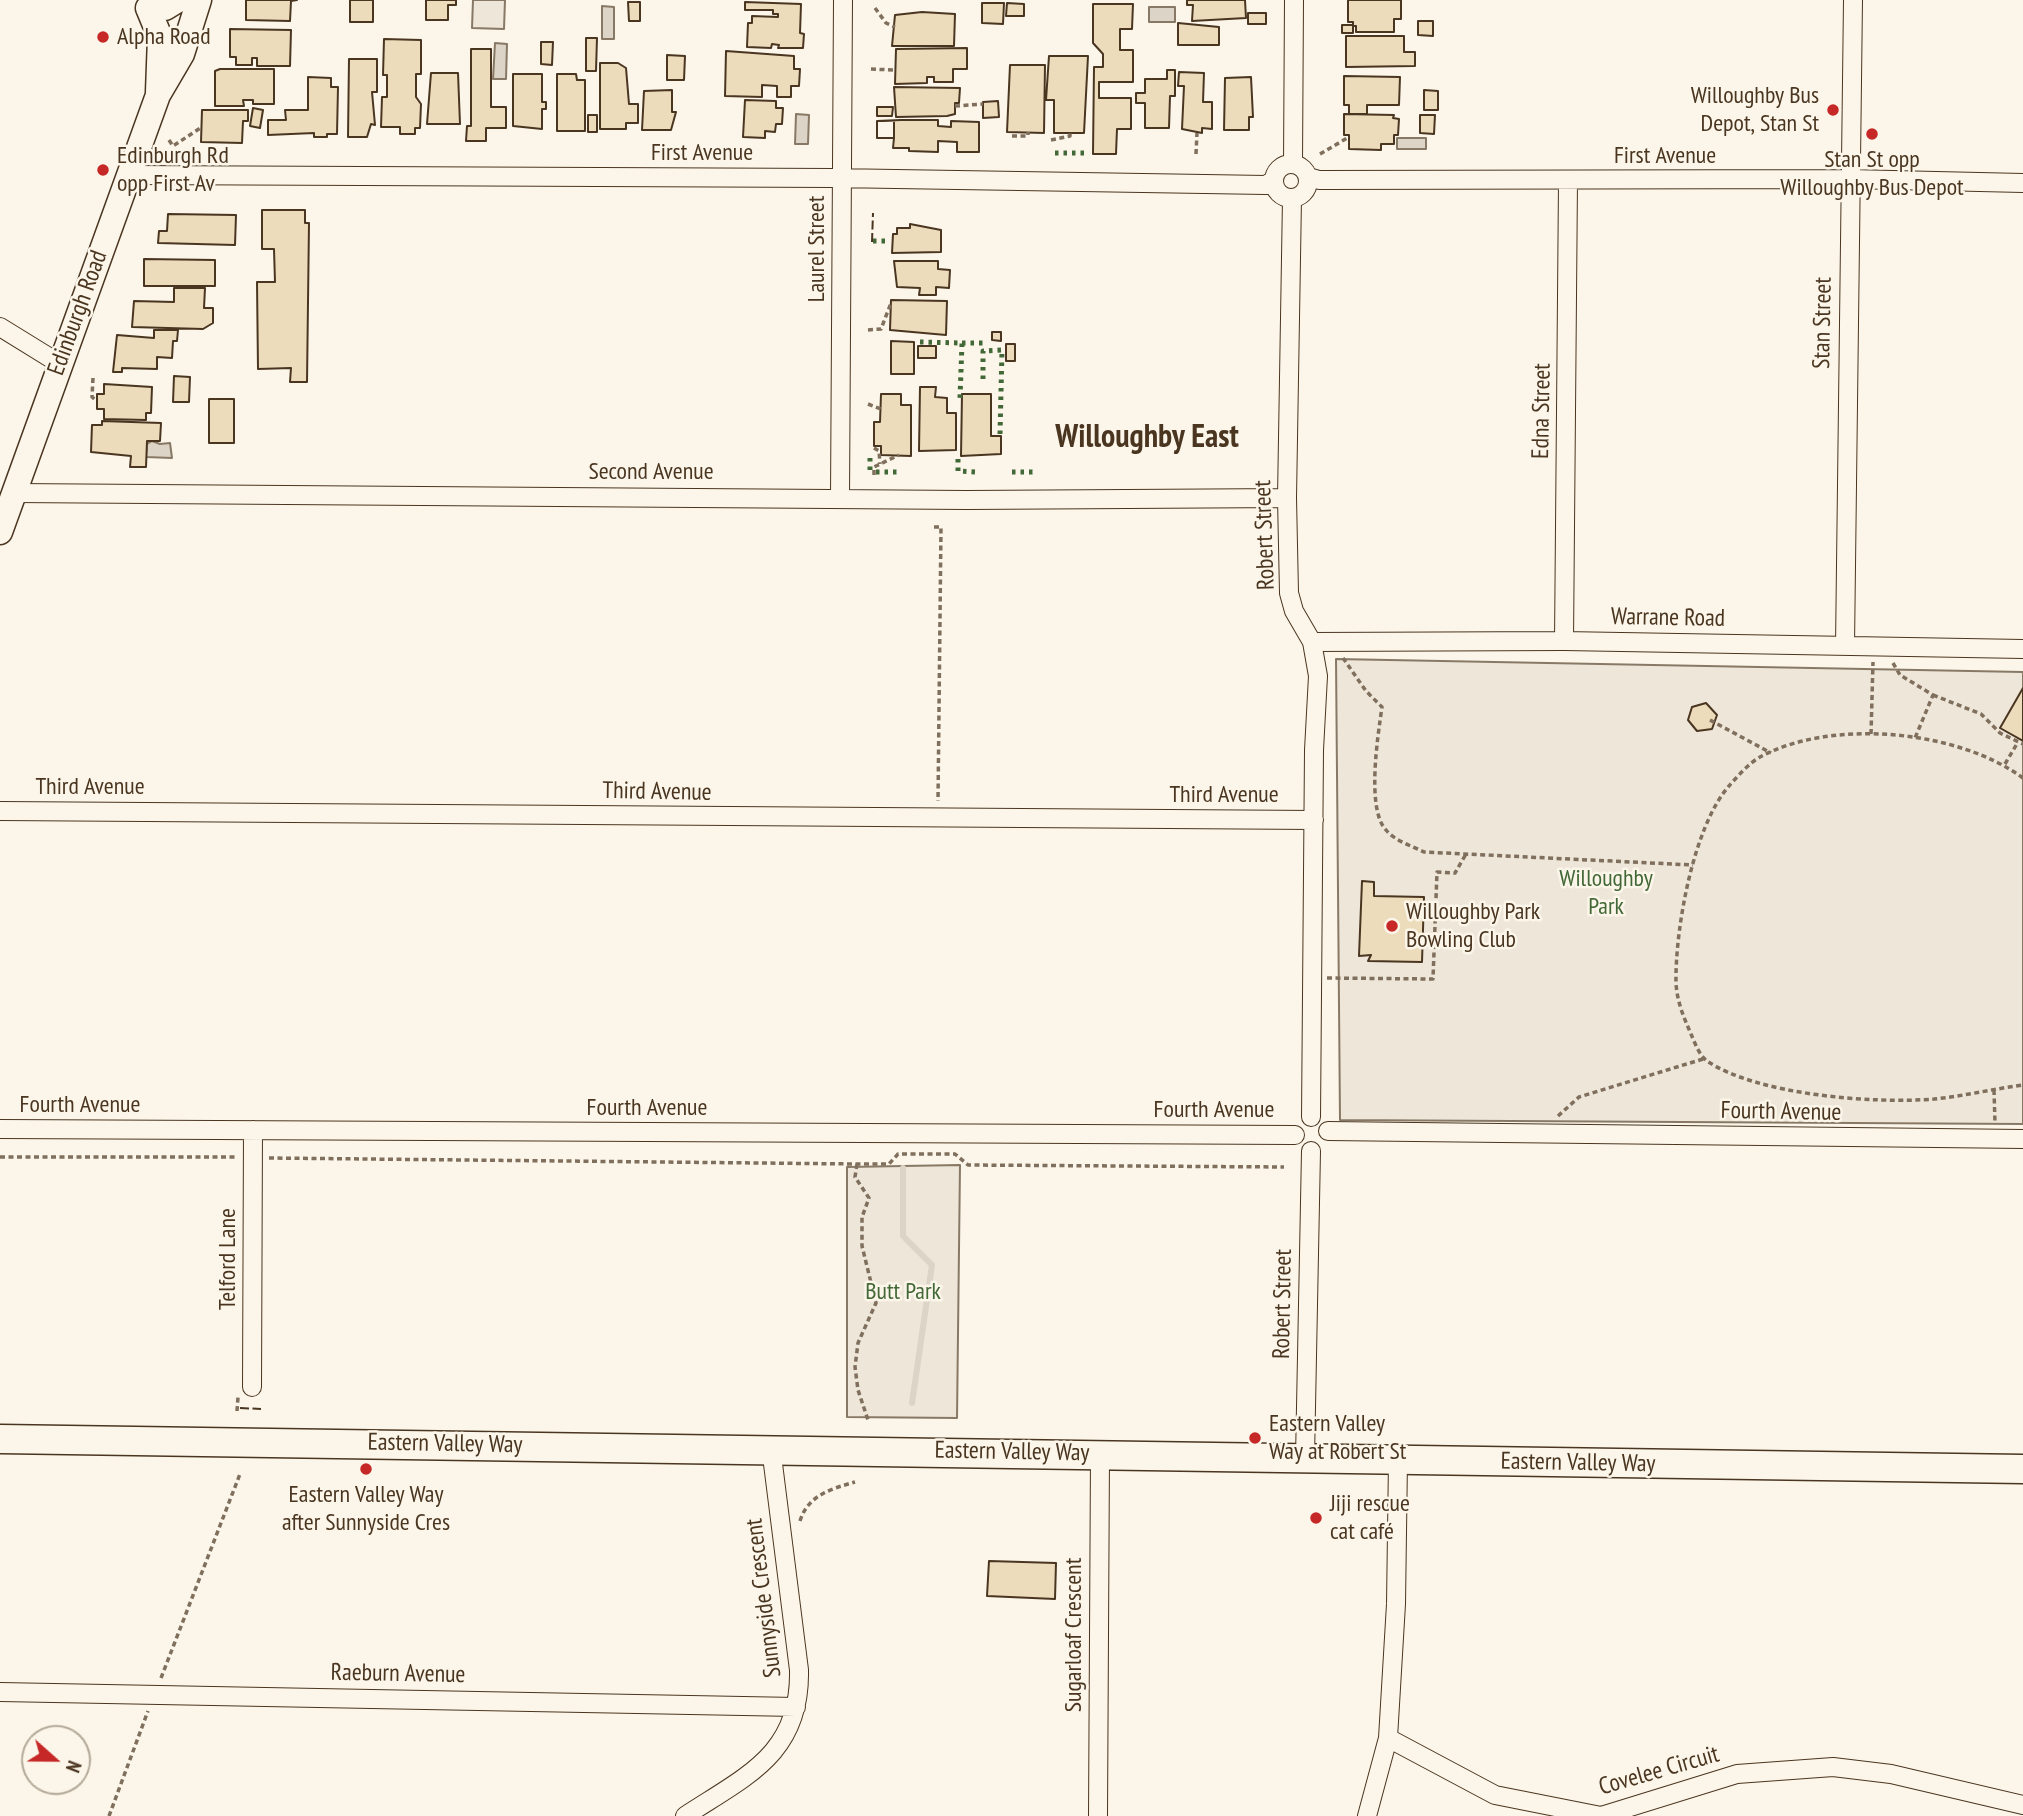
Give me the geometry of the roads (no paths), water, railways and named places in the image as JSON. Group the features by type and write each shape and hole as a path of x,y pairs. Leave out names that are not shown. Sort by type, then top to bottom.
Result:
{"main road":[{"path":"140,4 165,8 178,0"},
{"path":"158,83 187,0"},
{"name":"Edinburgh Road","path":"0,532 128,175 158,83 182,54 199,0"},
{"path":"140,4 169,18 177,29 182,54"},
{"path":"140,4 160,37 158,83"},
{"name":"Eastern Valley Way","path":"0,1439 771,1448 2023,1469"}],"street":[{"name":"Laurel Street","path":"840,498 843,0"},
{"path":"1293,163 1294,0"},
{"name":"Stan Street","path":"1845,646 1853,0"},
{"path":"1293,163 1303,167 1309,177 1307,189 1292,198 1281,195 1274,180 1282,166 1293,163"},
{"name":"First Avenue","path":"128,175 842,178 1254,184 1266,184 1274,180"},
{"name":"First Avenue","path":"1309,177 1319,180 1849,179 2023,183"},
{"name":"Edna Street","path":"1564,641 1568,181"},
{"name":"Robert Street","path":"1292,198 1287,498 1289,593 1294,611 1312,642 1318,676 1311,1117"},
{"path":"0,327 60,364"},
{"name":"Second Avenue","path":"14,493 1287,498"},
{"name":"Warrane Road","path":"1312,642 1564,641 2023,649"},
{"name":"Third Avenue","path":"0,811 938,820 1314,820"},
{"path":"1311,1117 1324,1122 1328,1130 1326,1143 1311,1151 1301,1148 1295,1135 1301,1121 1311,1117"},
{"name":"Fourth Avenue","path":"0,1129 1295,1135"},
{"name":"Telford Lane","path":"252,1387 253,1130"},
{"name":"Fourth Avenue","path":"1328,1130 2023,1139"},
{"name":"Robert Street","path":"1305,1458 1311,1151"},
{"name":"Sunnyside Crescent","path":"685,1816 774,1754 784,1739 796,1707 799,1671 771,1448"},
{"name":"Sugarloaf Crescent","path":"1098,1816 1100,1454"},
{"path":"1367,1816 1388,1738 1396,1604 1398,1460"},
{"name":"Raeburn Avenue","path":"0,1692 796,1707"},
{"name":"Covelee Circuit","path":"1388,1738 1495,1795 1601,1816 1737,1774 1833,1767 1891,1774 2023,1805"}],"waterway":[{"path":"903,1168 903,1236 932,1265 912,1403"}],"place":[{"name":"Alpha Road","path":"103,37"},
{"name":"Willoughby Bus Depot, Stan St","path":"1833,110"},
{"name":"Stan St opp Willoughby Bus Depot","path":"1872,134"},
{"name":"Edinburgh Rd opp First Av","path":"103,170"},
{"name":"Willoughby Park Bowling Club","path":"1392,926"},
{"name":"Eastern Valley Way at Robert St","path":"1255,1438"},
{"name":"Eastern Valley Way after Sunnyside Cres","path":"366,1469"},
{"name":"Jiji rescue cat café","path":"1316,1518"}],"district":[{"name":"Willoughby East","path":"1147,438"}],"park label":[{"name":"Willoughby Park","path":"1606,893"},
{"name":"Butt Park","path":"903,1292"}]}
